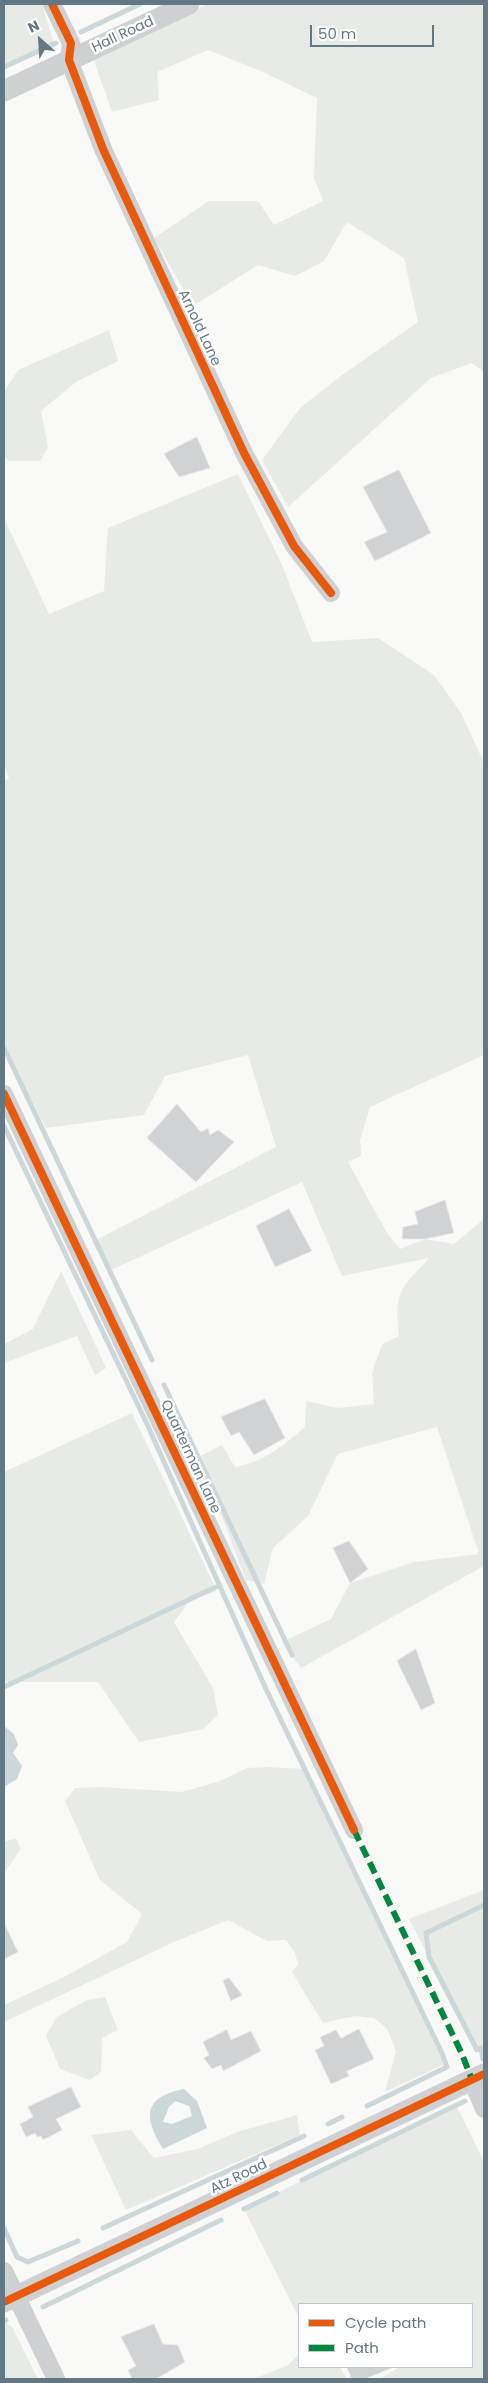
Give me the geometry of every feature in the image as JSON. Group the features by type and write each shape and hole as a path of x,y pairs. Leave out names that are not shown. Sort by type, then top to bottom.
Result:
{"street":[{"name":"Arnold Lane","path":"52,4 71,43 69,60 107,158 244,453 294,546 331,593"},
{"name":"Hall Road","path":"4,91 189,4"},
{"name":"Quarterman Lane","path":"4,1094 354,1830"},
{"path":"478,2077 484,2109"},
{"name":"Atz Road","path":"10,2299 478,2077"},
{"path":"4,2271 10,2299 56,2379"}],"shaded area":[{"path":"4,4 42,4 55,47 4,68"},
{"path":"208,4 484,4 484,372 472,363 431,378 288,507 262,460 300,408 342,375 418,322 404,258 347,222 324,261 295,276 258,265 193,306 154,238 209,201 258,201 274,225 323,201 314,178 317,98 263,72 208,50 157,72 159,100 112,112 93,58"},
{"path":"109,330 118,361 76,382 41,411 48,447 40,461 8,461 4,455 4,392 18,370"},
{"path":"238,474 282,565 312,642 378,638 434,675 461,713 484,763 484,1055 370,1107 360,1140 361,1156 348,1162 387,1233 400,1249 425,1239 454,1244 484,1219 484,1566 301,1668 282,1642 331,1619 350,1583 414,1562 479,1554 437,1427 338,1454 308,1516 273,1548 264,1584 246,1580 222,1517 189,1462 222,1445 235,1467 264,1457 305,1427 306,1401 338,1408 374,1404 372,1373 382,1344 399,1336 398,1309 401,1292 429,1258 342,1276 302,1182 109,1271 92,1242 276,1147 248,1055 165,1076 144,1115 46,1128 4,1049 4,781 9,778 4,765 4,518 49,614 104,591 108,528"},
{"path":"61,1271 106,1368 95,1375 77,1336 4,1363 4,1344 33,1329"},
{"path":"132,1413 217,1591 190,1600 174,1622 213,1688 218,1715 203,1729 139,1742 98,1682 4,1682 4,1472"},
{"path":"4,1726 14,1734 18,1745 13,1753 22,1766 17,1779 4,1787"},
{"path":"247,1768 303,1769 445,2064 385,2092 396,2051 387,2029 374,2018 355,2016 323,2023 292,1972 298,1964 295,1953 286,1940 267,1941 228,1920 174,1942 4,2022 4,2005 64,1977 127,1942 142,1914 100,1880 65,1801 75,1788 102,1787 182,1792 220,1781"},
{"path":"16,1838 21,1849 4,1873 4,1842"},
{"path":"484,1890 484,2046 477,2050 409,1919"},
{"path":"105,1997 118,2030 102,2038 101,2072 90,2080 60,2069 46,2036 57,2017 87,2000"},
{"path":"184,2089 197,2101 207,2128 163,2149 152,2127 151,2110 154,2103 161,2097","holes":["175,2101 189,2106 192,2116 172,2124 163,2122 169,2107"]},
{"path":"456,2105 484,2162 484,2379 380,2379 397,2368 473,2368 473,2303 298,2303 298,2316 244,2209"},
{"path":"297,2115 300,2135 126,2210 91,2135 131,2130 154,2158 198,2149 237,2132"},
{"path":"4,2321 13,2328 38,2379 4,2379"},
{"path":"298,2355 298,2368 341,2368 347,2379 253,2379 287,2366"}],"building":[{"path":"197,437 210,468 179,477 164,454"},
{"path":"399,470 431,533 375,561 364,542 387,532 363,487"},
{"path":"177,1104 201,1132 208,1128 210,1135 218,1130 234,1142 196,1182 147,1138"},
{"path":"445,1200 454,1233 425,1239 402,1239 403,1227 418,1224 415,1212"},
{"path":"289,1209 312,1251 275,1267 256,1226"},
{"path":"265,1399 285,1438 254,1455 239,1432 231,1436 221,1417"},
{"path":"349,1541 368,1569 350,1583 333,1548"},
{"path":"416,1649 435,1703 421,1710 397,1661"},
{"path":"4,1923 18,1952 4,1959"},
{"path":"229,1978 242,1995 231,2001 223,1981"},
{"path":"359,2029 374,2059 347,2071 349,2076 331,2084 315,2050 324,2046 320,2037 336,2030 341,2038"},
{"path":"227,2030 231,2040 251,2031 261,2051 223,2071 221,2065 212,2069 204,2058 209,2055 203,2042"},
{"path":"71,2087 81,2107 56,2119 62,2130 43,2140 41,2136 37,2137 35,2133 26,2137 20,2124 33,2117 28,2107"},
{"path":"154,2324 163,2344 178,2345 185,2362 156,2379 132,2379 128,2370 136,2366 121,2337"},
{"path":"347,2368 392,2368 365,2379 352,2379"}],"waterway":[{"path":"81,32 140,4"},
{"path":"4,67 56,43"},
{"path":"4,1048 152,1360"},
{"path":"4,1126 147,1424 266,1689 442,2053 447,2067 367,2106"},
{"path":"164,1385 292,1655"},
{"path":"4,1687 220,1585"},
{"path":"483,2059 481,2048 477,2050 429,1957 426,1933 484,1905"},
{"path":"302,2180 465,2101"},
{"path":"328,2124 342,2117"},
{"path":"103,2228 304,2136"},
{"path":"244,2209 277,2193"},
{"path":"43,2307 221,2220"},
{"path":"4,2228 17,2257 28,2262 78,2241"}],"marked path":[{"path":"354,1830 462,2054 472,2080"}],"cycle path":[{"path":"52,4 71,43 69,60 103,149 244,453 294,546 331,593"},
{"path":"4,1094 354,1830"},
{"path":"4,2302 484,2074"}]}
